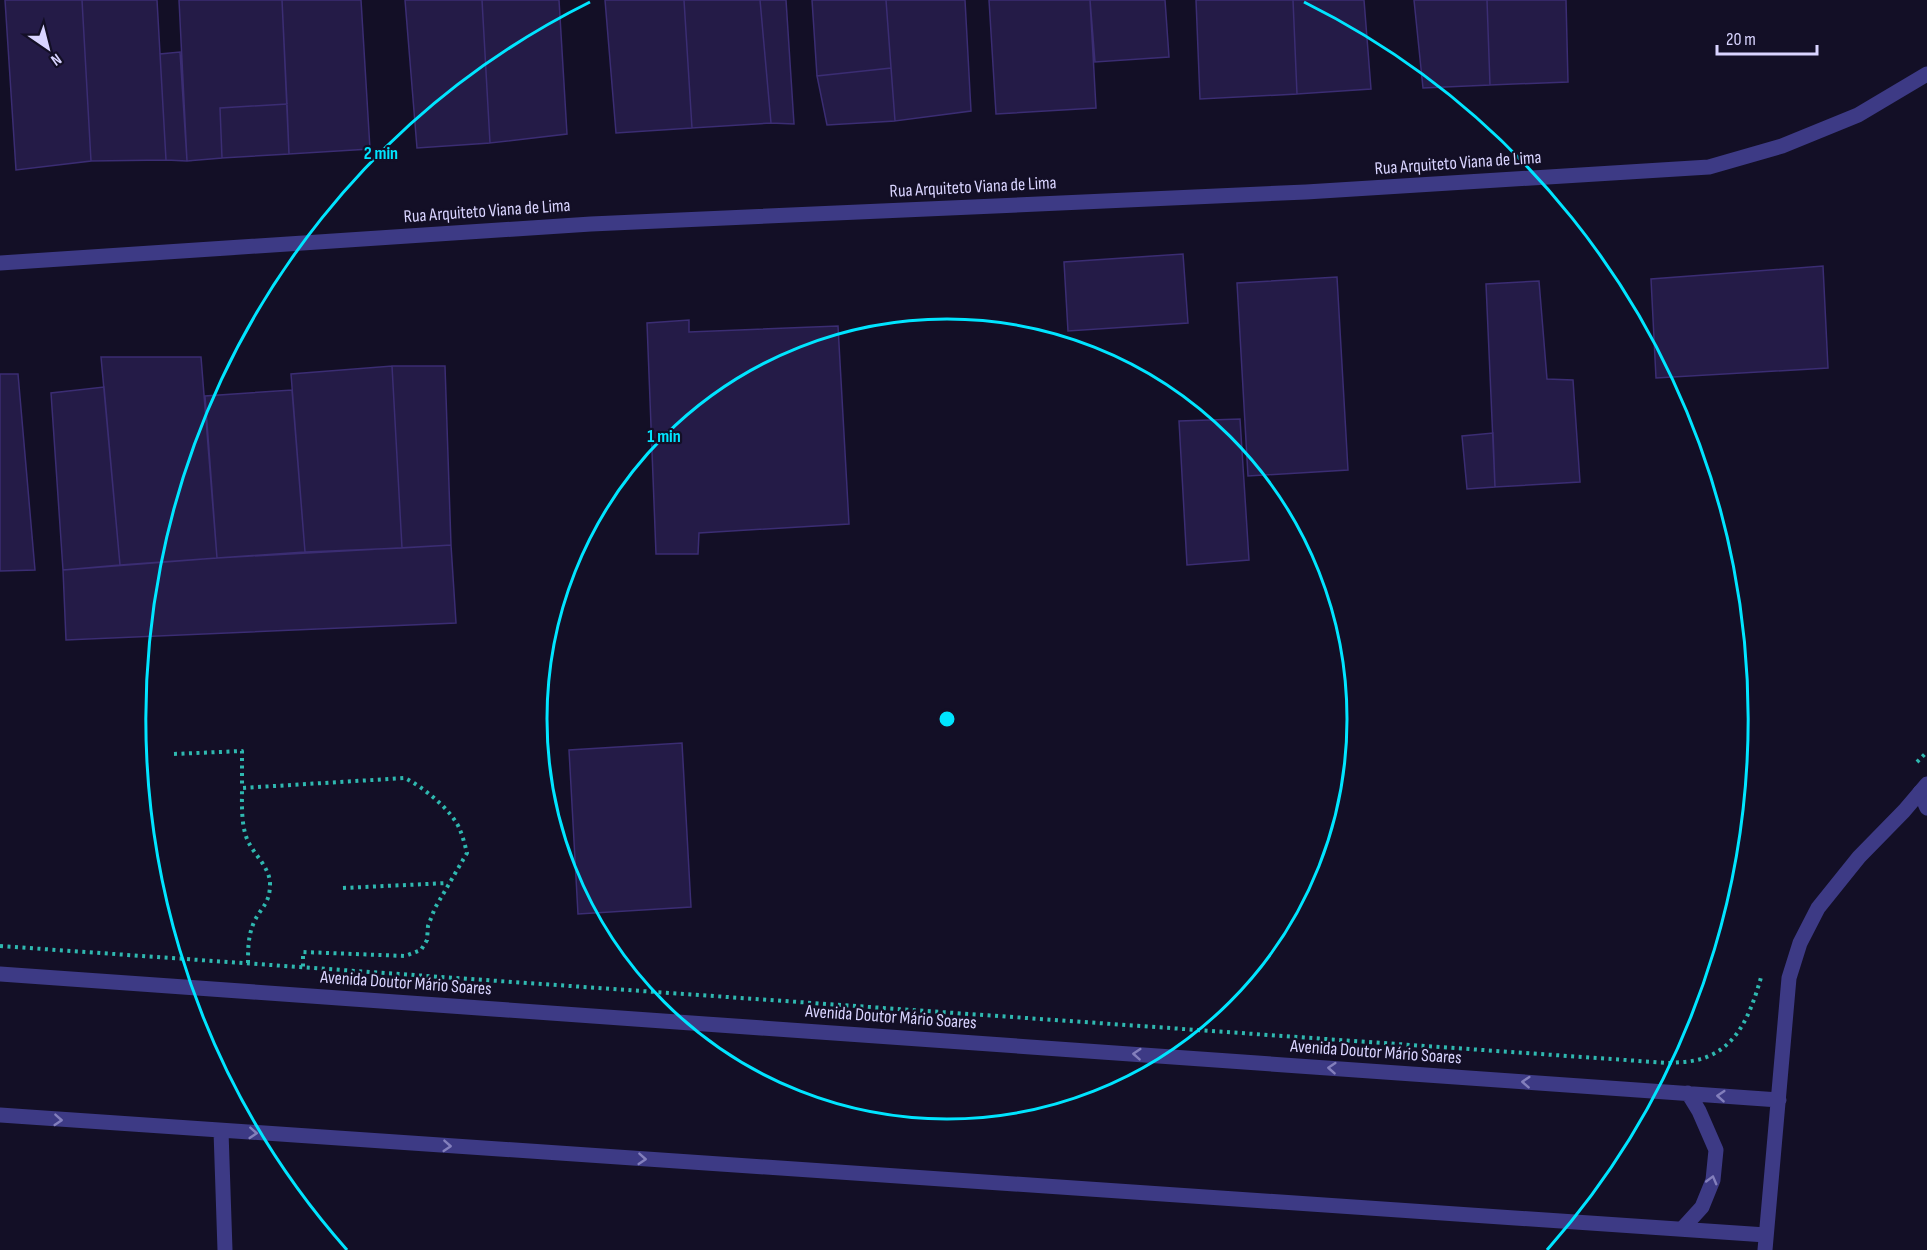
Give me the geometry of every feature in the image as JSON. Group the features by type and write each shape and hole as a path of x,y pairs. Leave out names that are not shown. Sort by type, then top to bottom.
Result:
{"street":[{"name":"Rua Arquiteto Viana de Lima","path":"0,263 591,224 1306,192 1709,167 1782,146 1858,115 1927,74"},
{"path":"1925,786 1927,808"},
{"path":"0,1115 1682,1229 1766,1242 1789,978 1800,943 1818,908 1859,857 1925,786"},
{"name":"Avenida Doutor Mário Soares","path":"0,974 1779,1100"},
{"path":"1682,1229 1702,1207 1713,1180 1716,1150 1699,1111 1688,1093"},
{"path":"221,1131 225,1250"}],"path":[{"path":"174,754 242,751 246,836 251,848 264,864 271,882 267,904 255,921 248,942 248,963"},
{"path":"1914,764 1927,752"},
{"path":"242,788 405,778 421,787 439,802 460,827 467,853 428,926 427,940 421,950 405,956 303,952 303,967"},
{"path":"343,888 449,883"},
{"path":"0,946 1668,1063 1690,1062 1710,1056 1728,1043 1745,1023 1763,970"}],"building":[{"path":"5,0 82,0 91,161 16,170"},
{"path":"82,0 157,0 166,160 91,161"},
{"path":"179,0 282,0 287,104 220,108 222,158 187,161"},
{"path":"282,0 361,0 370,149 289,154"},
{"path":"405,0 482,0 490,143 417,148"},
{"path":"482,0 559,0 567,134 490,143"},
{"path":"605,0 684,0 692,128 616,133"},
{"path":"684,0 760,0 771,123 692,128"},
{"path":"760,0 786,0 794,124 771,123"},
{"path":"812,0 886,0 891,68 817,76"},
{"path":"886,0 965,0 971,111 895,121"},
{"path":"989,0 1090,0 1096,108 996,114"},
{"path":"1090,0 1165,0 1169,57 1095,62"},
{"path":"1196,0 1293,0 1297,94 1200,99"},
{"path":"1293,0 1364,0 1371,89 1297,94"},
{"path":"1414,0 1487,0 1490,85 1423,88"},
{"path":"1487,0 1566,0 1568,82 1490,85"},
{"path":"180,52 187,161 166,160 160,54"},
{"path":"891,68 895,121 827,125 817,76"},
{"path":"287,104 289,154 222,158 220,108"},
{"path":"1183,254 1188,323 1068,331 1064,262"},
{"path":"1823,266 1828,368 1656,378 1651,279"},
{"path":"1337,277 1348,470 1248,476 1237,283"},
{"path":"1539,281 1547,379 1573,380 1580,482 1495,487 1486,284"},
{"path":"689,320 689,332 838,326 849,524 699,533 698,554 656,554 647,323"},
{"path":"101,357 201,357 217,558 120,565"},
{"path":"392,366 445,366 451,545 402,548"},
{"path":"392,366 402,548 305,552 291,374"},
{"path":"0,374 18,374 35,570 0,571"},
{"path":"104,387 120,565 63,570 51,393"},
{"path":"292,390 305,552 217,558 205,396"},
{"path":"1240,419 1249,560 1187,565 1179,421"},
{"path":"1493,433 1495,487 1467,489 1462,436"},
{"path":"451,545 456,623 66,640 63,570 217,558"},
{"path":"682,743 691,907 578,914 569,750"}]}
